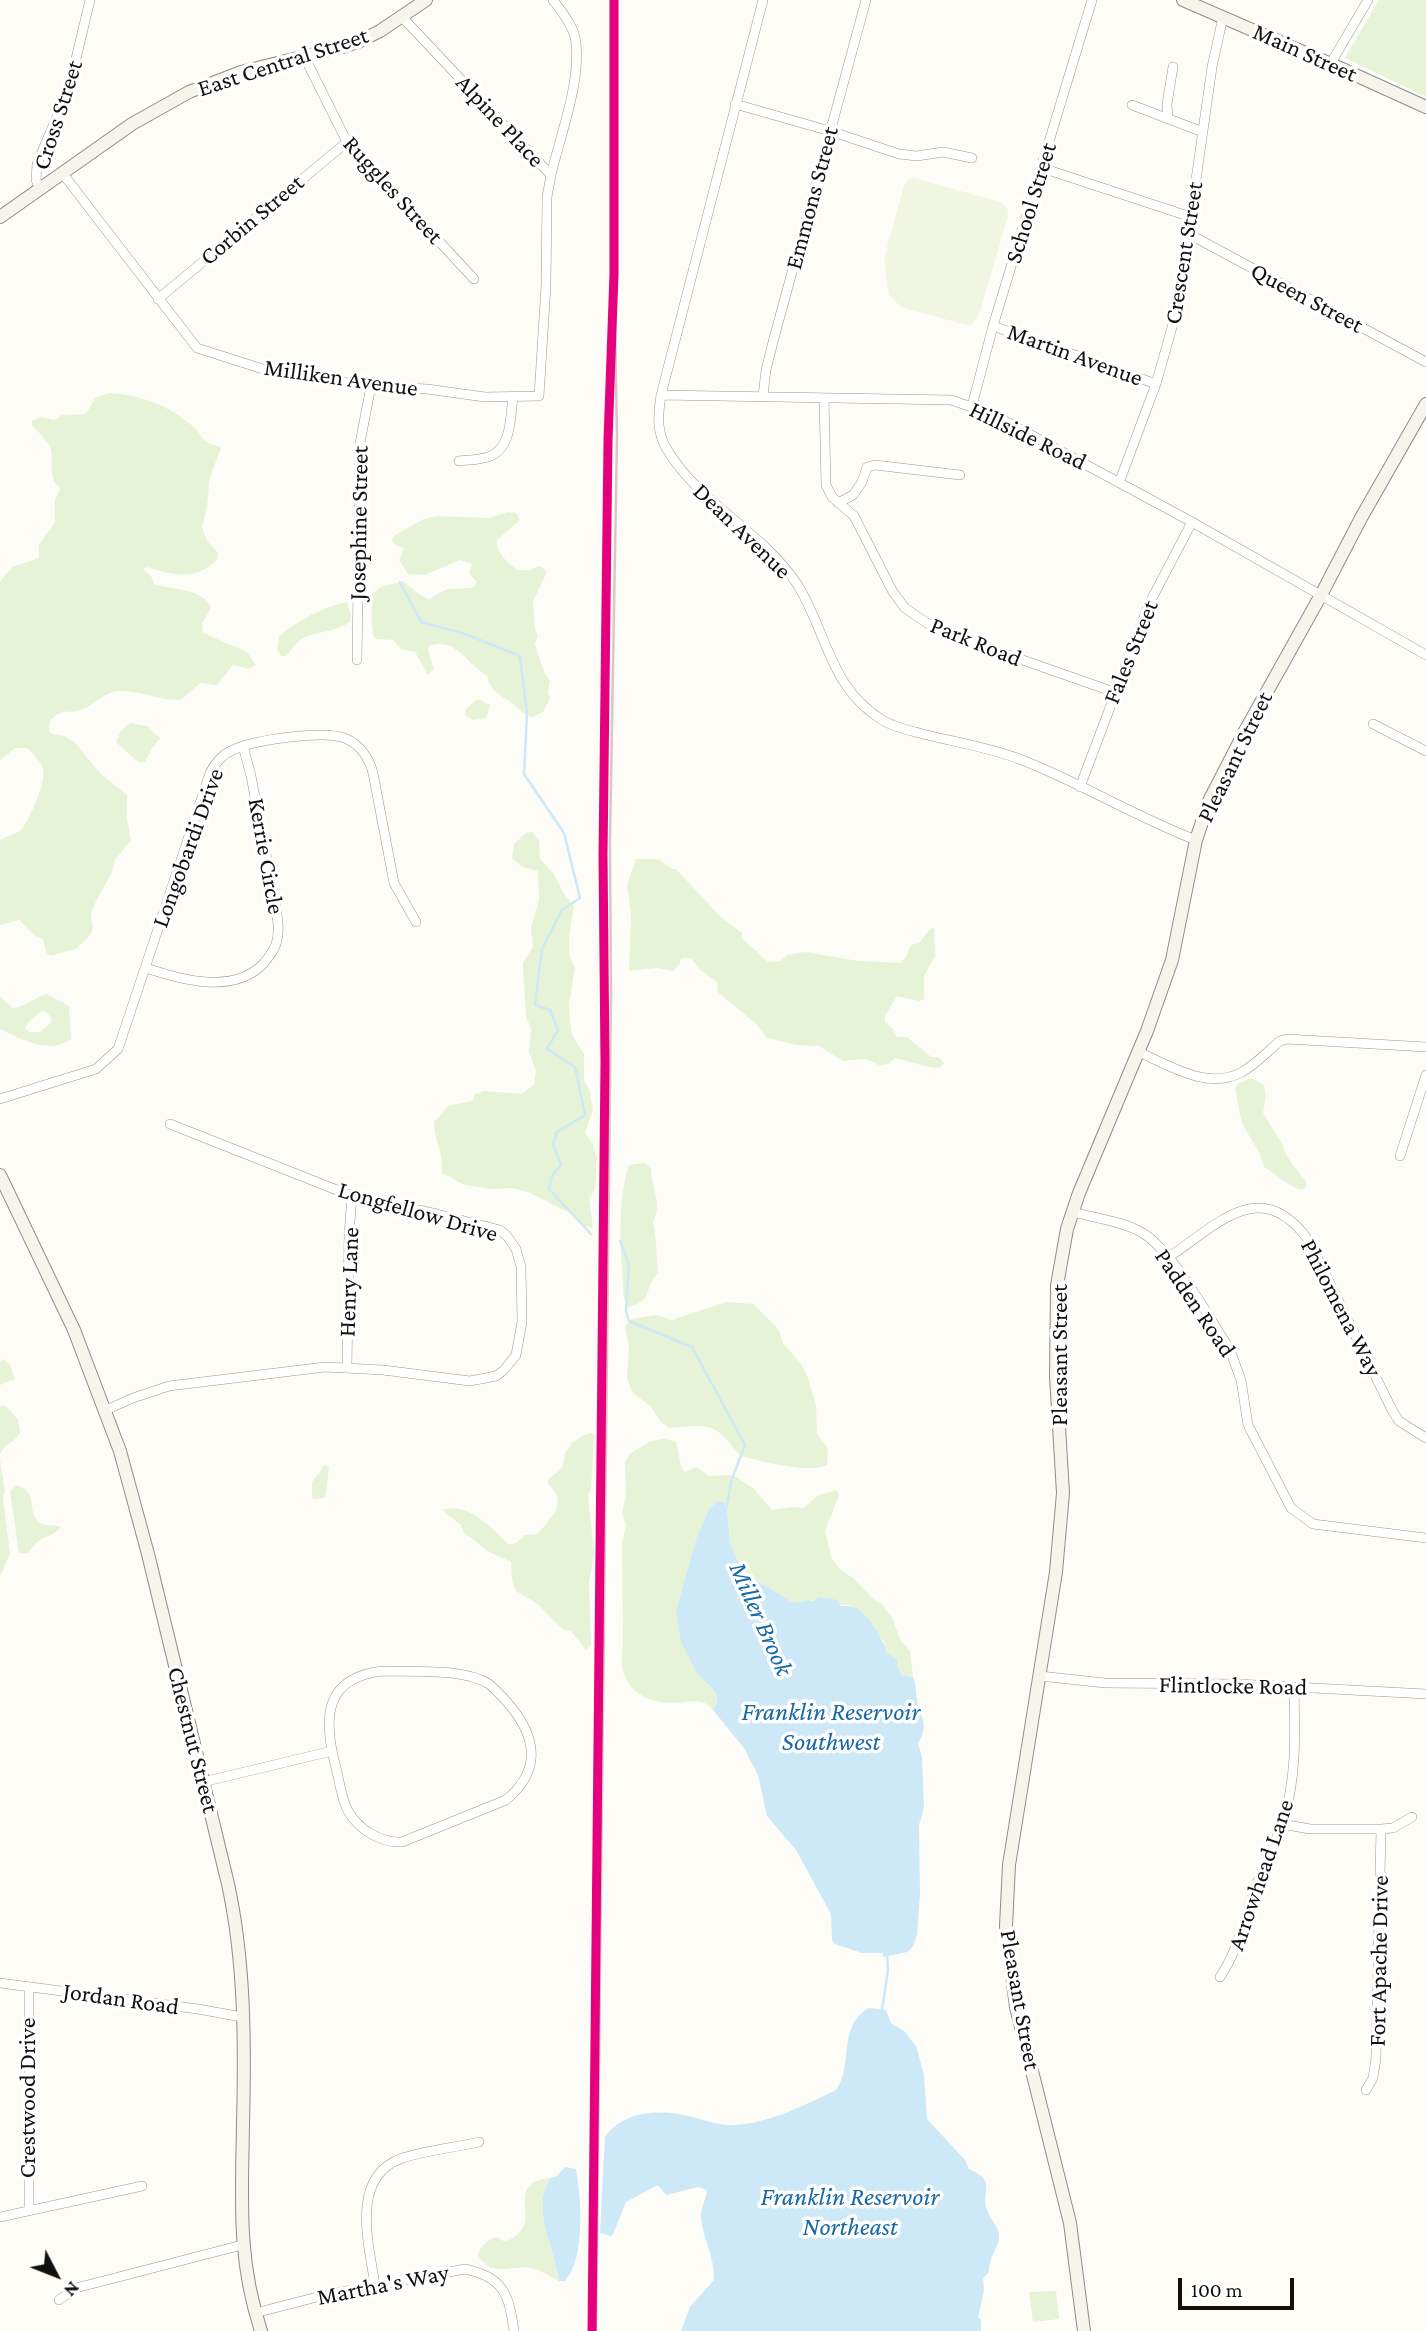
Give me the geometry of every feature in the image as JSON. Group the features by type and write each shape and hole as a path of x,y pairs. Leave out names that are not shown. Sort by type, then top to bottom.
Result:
{"street":[{"name":"Cross Street","path":"40,189 36,180 37,164 68,88 90,0"},
{"name":"East Central Street","path":"0,217 132,124 189,92 241,72 360,41 426,0"},
{"path":"551,175 576,62 575,37 553,0"},
{"name":"Dean Avenue","path":"763,0 661,395 657,421 666,449 690,480 782,565 797,584 812,612 824,647 846,686 863,705 894,726 1021,760 1196,840"},
{"name":"Emmons Street","path":"763,396 773,342 866,0"},
{"name":"School Street","path":"972,406 993,326 1092,0"},
{"name":"Main Street","path":"1183,0 1426,107"},
{"path":"1331,64 1368,0"},
{"name":"Alpine Place","path":"402,17 551,175 547,197 546,285 539,396"},
{"name":"Crescent Street","path":"1119,483 1156,384 1178,306 1212,67 1223,17"},
{"name":"Ruggles Street","path":"304,56 346,142 474,279"},
{"path":"1168,118 1167,104 1173,67"},
{"path":"734,104 899,153 917,156 950,153 972,158"},
{"path":"1132,105 1203,132"},
{"name":"Corbin Street","path":"158,299 346,142"},
{"path":"1042,167 1191,217"},
{"name":"Milliken Avenue","path":"62,174 197,348 269,370 371,386 427,389 485,397 539,396"},
{"name":"Queen Street","path":"1189,234 1426,362"},
{"name":"Martin Avenue","path":"993,326 1156,384"},
{"name":"Josephine Street","path":"357,660 360,443 371,386"},
{"name":"Hillside Road","path":"661,395 951,400 972,406 992,414 1192,522 1426,654"},
{"path":"459,461 488,457 500,450 508,436 513,397"},
{"name":"Park Road","path":"824,398 824,477 832,497 854,516 892,592 905,608 937,630 1114,692"},
{"name":"Pleasant Street","path":"1084,2331 1070,2223 1016,2007 1006,1926 1009,1865 1057,1565 1063,1493 1056,1377 1057,1285 1067,1229 1073,1212 1139,1052 1172,960 1196,840 1209,802 1361,518 1426,404"},
{"path":"838,503 853,495 862,482 867,467 874,465 960,475"},
{"name":"Fales Street","path":"1080,787 1149,604 1192,522"},
{"path":"1373,724 1426,751"},
{"name":"Longobardi Drive","path":"0,1098 96,1069 113,1055 122,1041 210,773 224,755 243,746 304,736 329,735 347,739 360,749 369,760 376,782 394,883 416,922"},
{"name":"Kerrie Circle","path":"146,968 202,981 231,981 247,977 256,971 277,942 275,902 256,797 243,746"},
{"path":"1139,1052 1186,1073 1219,1078 1241,1073 1280,1041 1287,1039 1426,1046"},
{"path":"1399,1156 1426,1075"},
{"name":"Longfellow Drive","path":"106,1410 169,1385 325,1367 409,1372 470,1381 488,1379 505,1370 516,1355 522,1322 522,1266 516,1249 508,1236 500,1230 352,1196 170,1124"},
{"name":"Chestnut Street","path":"0,1175 67,1315 106,1410 134,1497 236,1920 242,2017 242,2245 246,2277 261,2331"},
{"name":"Henry Lane","path":"347,1367 352,1196"},
{"name":"Philomena Way","path":"1168,1257 1243,1210 1266,1207 1289,1218 1309,1241 1399,1421 1426,1438"},
{"name":"Padden Road","path":"1073,1212 1138,1231 1152,1239 1168,1257 1234,1357 1241,1380 1248,1425 1291,1508 1313,1524 1426,1538"},
{"path":"372,1672 424,1672 463,1675 481,1679 489,1684 528,1730 532,1760 525,1781 506,1800 417,1838 391,1843 370,1834 348,1812 331,1751 328,1715 340,1689 353,1679 372,1672"},
{"name":"Flintlocke Road","path":"1040,1676 1105,1683 1294,1687 1426,1694"},
{"name":"Arrowhead Lane","path":"1220,1977 1231,1961 1256,1886 1282,1824 1294,1770 1294,1687"},
{"path":"203,1782 331,1751"},
{"path":"1282,1824 1310,1829 1381,1829 1392,1828 1412,1817"},
{"name":"Fort Apache Drive","path":"1366,2090 1373,2078 1377,2058 1381,1829"},
{"name":"Jordan Road","path":"0,1983 242,2017"},
{"name":"Crestwood Drive","path":"29,1987 29,2209"},
{"path":"375,2285 367,2210 372,2184 380,2174 400,2160 479,2142"},
{"path":"0,2217 142,2186"},
{"path":"59,2300 84,2286 242,2245"},
{"name":"Martha's Way","path":"256,2313 325,2295 465,2269 479,2272 496,2282 506,2294 514,2331"}],"green space":[{"path":"1379,0 1426,0 1426,97 1345,58"},
{"path":"914,178 1000,202 1007,208 1008,216 978,318 970,326 901,307 889,295 884,258 904,186 908,180"},
{"path":"109,393 133,396 166,408 195,428 208,442 221,448 210,477 202,527 207,541 218,553 217,560 209,567 192,574 175,574 147,567 143,569 151,576 154,584 194,593 207,601 211,607 202,624 203,633 247,652 256,665 249,669 233,665 217,685 200,683 181,700 128,691 115,692 85,708 61,713 50,721 49,731 52,734 64,736 74,742 101,774 127,795 127,819 131,840 115,860 112,872 96,901 91,914 91,934 76,949 50,956 46,952 43,939 35,936 19,920 0,925 0,840 24,827 36,802 43,770 27,748 15,748 0,760 0,582 12,567 39,558 39,545 55,522 55,501 60,488 52,475 51,449 32,425 32,421 42,417 54,420 62,415 86,414 95,398"},
{"path":"508,512 516,513 520,520 497,540 501,553 518,570 530,570 540,566 547,571 533,602 538,636 535,644 544,672 550,681 550,697 544,711 533,717 523,713 495,691 487,676 454,648 438,644 429,646 434,669 428,675 415,652 401,649 393,640 375,639 372,629 372,594 381,587 403,581 429,599 447,589 472,588 477,582 469,574 472,564 460,560 425,575 408,574 399,560 404,548 394,544 392,539 395,535 424,519 437,516 489,518"},
{"path":"347,602 350,622 307,636 286,656 281,656 277,650 279,636 311,615"},
{"path":"476,700 490,705 486,718 473,720 465,715 465,710"},
{"path":"130,723 147,726 160,738 145,762 138,762 116,742 121,731"},
{"path":"533,832 539,841 540,859 554,874 574,907 569,946 575,967 569,1005 572,1035 584,1054 584,1080 590,1091 593,1110 585,1133 593,1144 597,1158 595,1189 589,1198 593,1228 583,1226 572,1214 530,1193 513,1188 492,1189 465,1185 442,1173 442,1160 434,1129 434,1122 448,1106 472,1101 475,1094 484,1091 522,1094 534,1084 536,1071 529,1052 531,1029 526,1016 523,963 533,947 531,928 539,899 538,871 522,867 512,858 514,844 526,833"},
{"path":"636,859 659,859 676,869 768,962 780,961 788,955 805,952 858,961 900,963 911,945 920,942 930,929 934,928 935,956 924,976 924,999 919,1001 897,996 885,1016 885,1022 897,1037 907,1037 931,1057 938,1057 944,1063 941,1067 933,1068 895,1058 888,1064 879,1065 866,1059 843,1061 819,1046 797,1045 767,1038 756,1024 718,992 717,982 700,970 691,958 681,958 673,971 657,968 629,971 631,914 627,885"},
{"path":"47,994 69,1006 71,1039 62,1044 44,1046 0,1029 0,997 13,1008","holes":["43,1010 52,1022 40,1032 29,1032 25,1028 28,1022"]},
{"path":"1251,1078 1264,1085 1266,1096 1263,1113 1288,1158 1306,1182 1306,1188 1296,1188 1264,1167 1242,1121 1235,1088 1239,1083"},
{"path":"645,1163 651,1169 657,1202 653,1222 658,1273 645,1298 628,1307 624,1298 620,1231 622,1197 629,1165"},
{"path":"727,1302 753,1304 779,1330 783,1343 801,1364 816,1405 817,1434 828,1448 827,1465 796,1467 740,1456 724,1436 710,1428 669,1428 660,1421 651,1407 632,1392 627,1378 629,1348 625,1326 631,1319 656,1315 672,1320"},
{"path":"3,1359 10,1365 15,1379 0,1385 0,1362"},
{"path":"0,1406 6,1406 18,1419 20,1433 0,1454"},
{"path":"592,1433 591,1489 588,1495 594,1554 589,1582 591,1645 586,1650 571,1631 562,1629 538,1604 516,1591 511,1562 489,1552 465,1535 461,1525 442,1510 452,1508 470,1513 509,1544 516,1543 525,1535 538,1534 553,1515 558,1503 548,1480 562,1468 566,1451 572,1443"},
{"path":"651,1441 675,1441 684,1472 697,1467 709,1476 733,1475 753,1488 772,1510 804,1508 817,1496 836,1490 838,1498 825,1531 832,1559 873,1599 882,1604 892,1618 901,1641 910,1651 913,1677 902,1675 887,1653 884,1641 852,1606 808,1600 794,1603 754,1579 738,1561 730,1543 727,1509 723,1502 717,1501 709,1509 696,1539 676,1611 708,1685 716,1693 717,1702 713,1710 701,1702 659,1702 648,1699 631,1687 626,1679 622,1658 622,1543 626,1525 622,1512 626,1494 625,1462 631,1453"},
{"path":"0,1459 10,1553 0,1577"},
{"path":"325,1465 329,1467 326,1493 324,1498 314,1499 312,1482"},
{"path":"16,1485 28,1492 33,1512 39,1522 61,1527 37,1542 29,1553 19,1553 10,1491"},
{"path":"550,2178 544,2194 543,2209 559,2281 534,2269 496,2269 483,2263 478,2255 485,2243 498,2237 503,2241 510,2240 524,2227 526,2193 529,2186"},
{"path":"1056,2291 1059,2319 1033,2322 1029,2292"}],"water":[{"name":"Franklin Reservoir Southwest","path":"717,1501 723,1502 727,1509 730,1543 738,1561 754,1579 794,1603 813,1601 819,1597 838,1600 841,1606 858,1610 874,1627 887,1653 897,1660 902,1675 913,1677 924,1724 918,1743 922,1757 924,1807 919,1825 920,1895 917,1935 912,1948 907,1952 883,1957 883,1953 862,1953 835,1944 832,1940 831,1914 796,1850 767,1816 758,1775 744,1748 713,1710 717,1702 716,1693 696,1671 681,1642 676,1611 696,1539 709,1509"},
{"name":"Franklin Reservoir Northeast","path":"869,2008 886,2010 891,2023 904,2031 916,2046 924,2075 927,2119 965,2160 969,2169 978,2173 986,2182 985,2204 999,2235 989,2272 983,2278 984,2291 978,2318 981,2319 981,2331 681,2331 690,2307 714,2280 713,2264 701,2218 707,2190 698,2187 666,2195 658,2185 626,2202 611,2236 600,2233 605,2137 613,2128 633,2116 657,2112 681,2114 724,2125 748,2124 812,2102 836,2090 844,2069 853,2025 859,2015"},
{"path":"565,2167 576,2169 580,2227 572,2271 565,2281 559,2281 544,2220 543,2199 550,2178 557,2176"}],"waterway":[{"name":"Miller Brook","path":"400,582 421,622 465,634 520,656 527,713 524,774 564,833 580,898 562,910 542,949 535,1005 550,1010 558,1030 547,1049 575,1067 585,1115 557,1132 553,1144 561,1165 552,1176 549,1189 591,1234"},
{"name":"Miller Brook","path":"620,1241 629,1264 626,1311 629,1321 692,1347 745,1445 732,1479 726,1509"},
{"name":"Miller Brook","path":"882,2010 888,1970 887,1954"}],"railway":[{"path":"596,2331 611,995 610,840 617,436 614,274"}],"transit line":[{"path":"592,2331 605,1063 603,855 608,440 614,274 614,0"}]}
